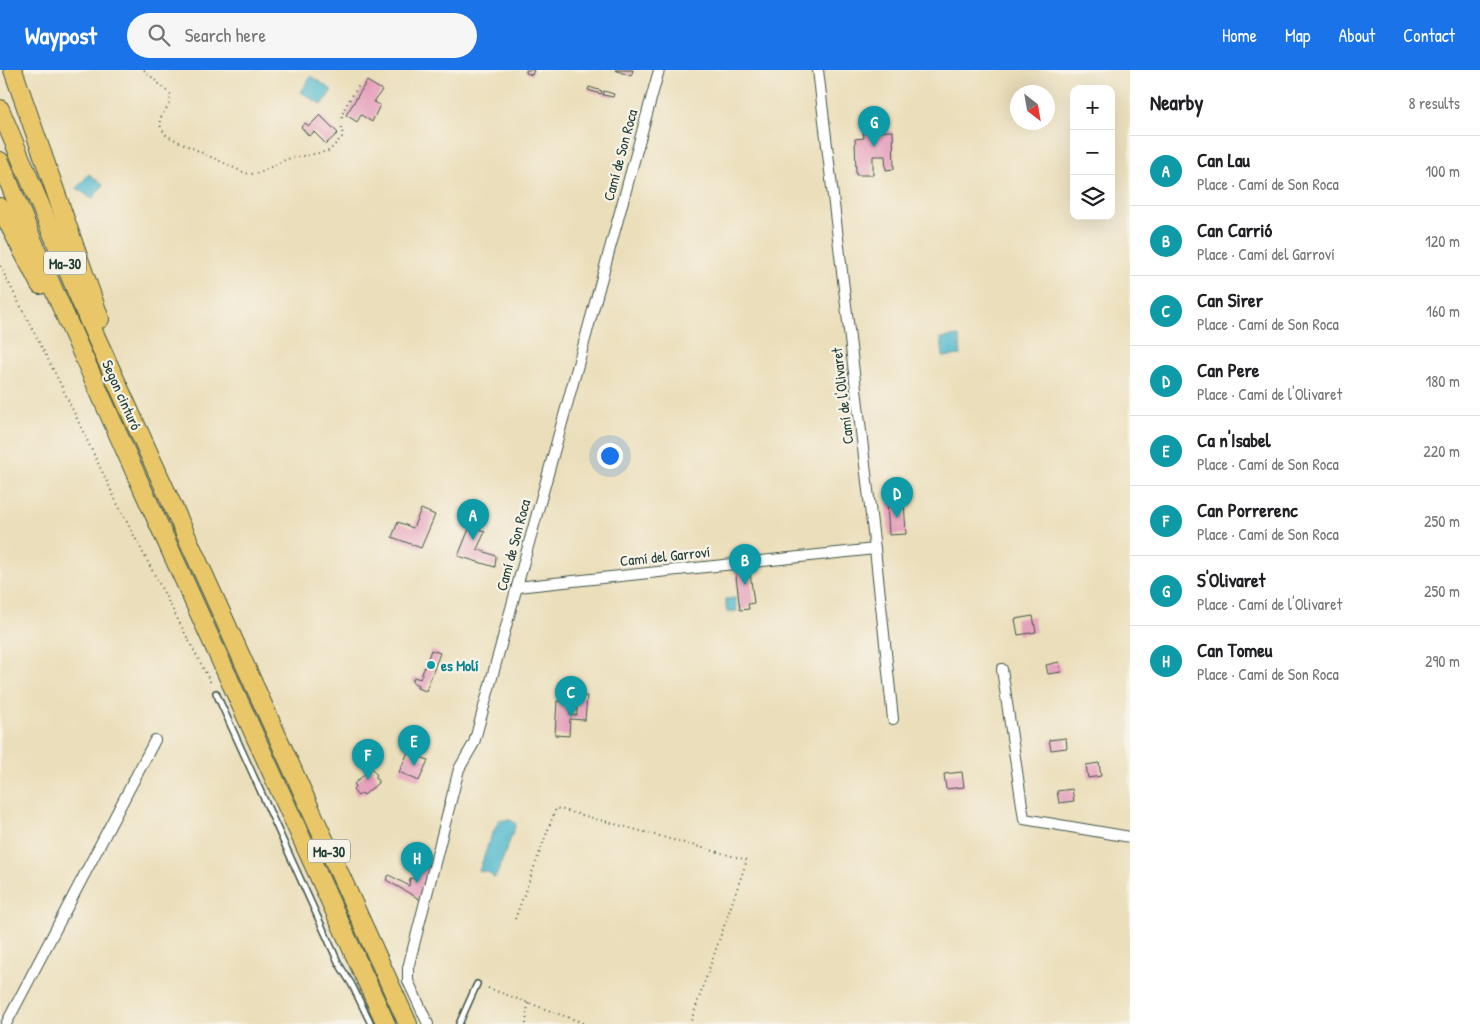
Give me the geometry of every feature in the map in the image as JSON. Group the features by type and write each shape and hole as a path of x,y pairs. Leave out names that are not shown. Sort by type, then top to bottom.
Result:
{"highway":[{"path":"13,70 99,316 122,373 132,416"},
{"name":"Segon cinturó","path":"0,109 132,416 408,1024"},
{"name":"Ma-30","path":"0,161 44,268 108,412 386,1024"},
{"path":"0,207 41,288 86,385 108,412"}],"street":[{"name":"Camí de Son Roca","path":"428,1024 410,986 407,977 408,968 459,769 474,742 659,70"},
{"name":"Camí de l'Olivaret","path":"818,70 875,549 893,720"},
{"name":"Camí del Garroví","path":"517,587 875,549"},
{"path":"1002,669 1024,819 1130,837"},
{"path":"6,1024 155,740"}],"lane":[{"path":"216,693 339,964 370,1024"},
{"path":"459,1024 477,984"}],"path":[{"path":"144,70 170,94 170,103 159,119 159,125 167,136 245,173 252,174 259,173 287,159 329,152 343,136 341,114 359,86"},
{"path":"0,266 59,381 118,503 216,693"},
{"path":"515,919 556,808 747,860 690,1024"},
{"path":"488,988 586,1024"},
{"path":"526,1024 528,1003"}],"water":[{"path":"311,76 332,90 322,105 301,92"},
{"path":"89,174 103,185 92,199 77,188"},
{"path":"959,336 961,355 943,357 941,338"},
{"path":"735,598 737,611 727,612 725,599"},
{"path":"499,820 511,820 516,824 494,878 488,872 479,871"}],"building":[{"path":"526,70 534,70 532,75 526,73"},
{"path":"615,70 633,70 631,76"},
{"path":"367,81 382,90 374,102 380,105 372,122 361,115 357,122 346,115"},
{"path":"589,87 602,91 601,94 588,90"},
{"path":"604,91 614,94 613,97 603,95"},
{"path":"320,115 338,133 326,144 314,132 309,136 301,127 305,123 309,126"},
{"path":"893,131 894,169 886,170 885,156 873,156 873,175 856,175 855,139 864,138 863,132"},
{"path":"904,501 906,534 889,535 887,503"},
{"path":"421,509 435,515 421,548 392,537 398,522 413,528"},
{"path":"471,524 485,532 477,549 496,556 495,567 458,556"},
{"path":"749,565 754,603 748,604 749,609 740,610 735,567"},
{"path":"1033,616 1036,632 1018,635 1015,619"},
{"name":"es Molí","path":"431,650 440,653 426,691 417,688 418,685 412,682 414,677 420,679"},
{"path":"1059,662 1061,672 1048,674 1046,665"},
{"path":"577,696 587,696 585,720 570,719 569,736 555,735 557,701 571,702 570,715 577,715"},
{"path":"1066,738 1067,748 1051,750 1049,740"},
{"path":"408,752 428,760 419,781 399,772"},
{"path":"1099,763 1101,776 1088,778 1086,765"},
{"path":"371,768 377,775 375,777 379,782 364,795 362,793 358,796 353,790 356,786 354,784"},
{"path":"962,772 964,787 946,789 944,774"},
{"path":"1072,789 1074,801 1059,803 1057,791"},
{"path":"423,863 430,865 421,900 386,880 389,875 409,886 410,878 416,879"}],"place":[{"name":"S'Olivaret","path":"874,147"},
{"name":"Can Pere","path":"897,518"},
{"name":"Can Lau","path":"473,540"},
{"name":"Can Carrió","path":"745,585"},
{"name":"es Molí","path":"431,665"},
{"name":"Can Sirer","path":"571,717"},
{"name":"Ca n'Isabel","path":"414,766"},
{"name":"Can Porrerenc","path":"368,780"},
{"name":"Can Tomeu","path":"417,883"}]}
